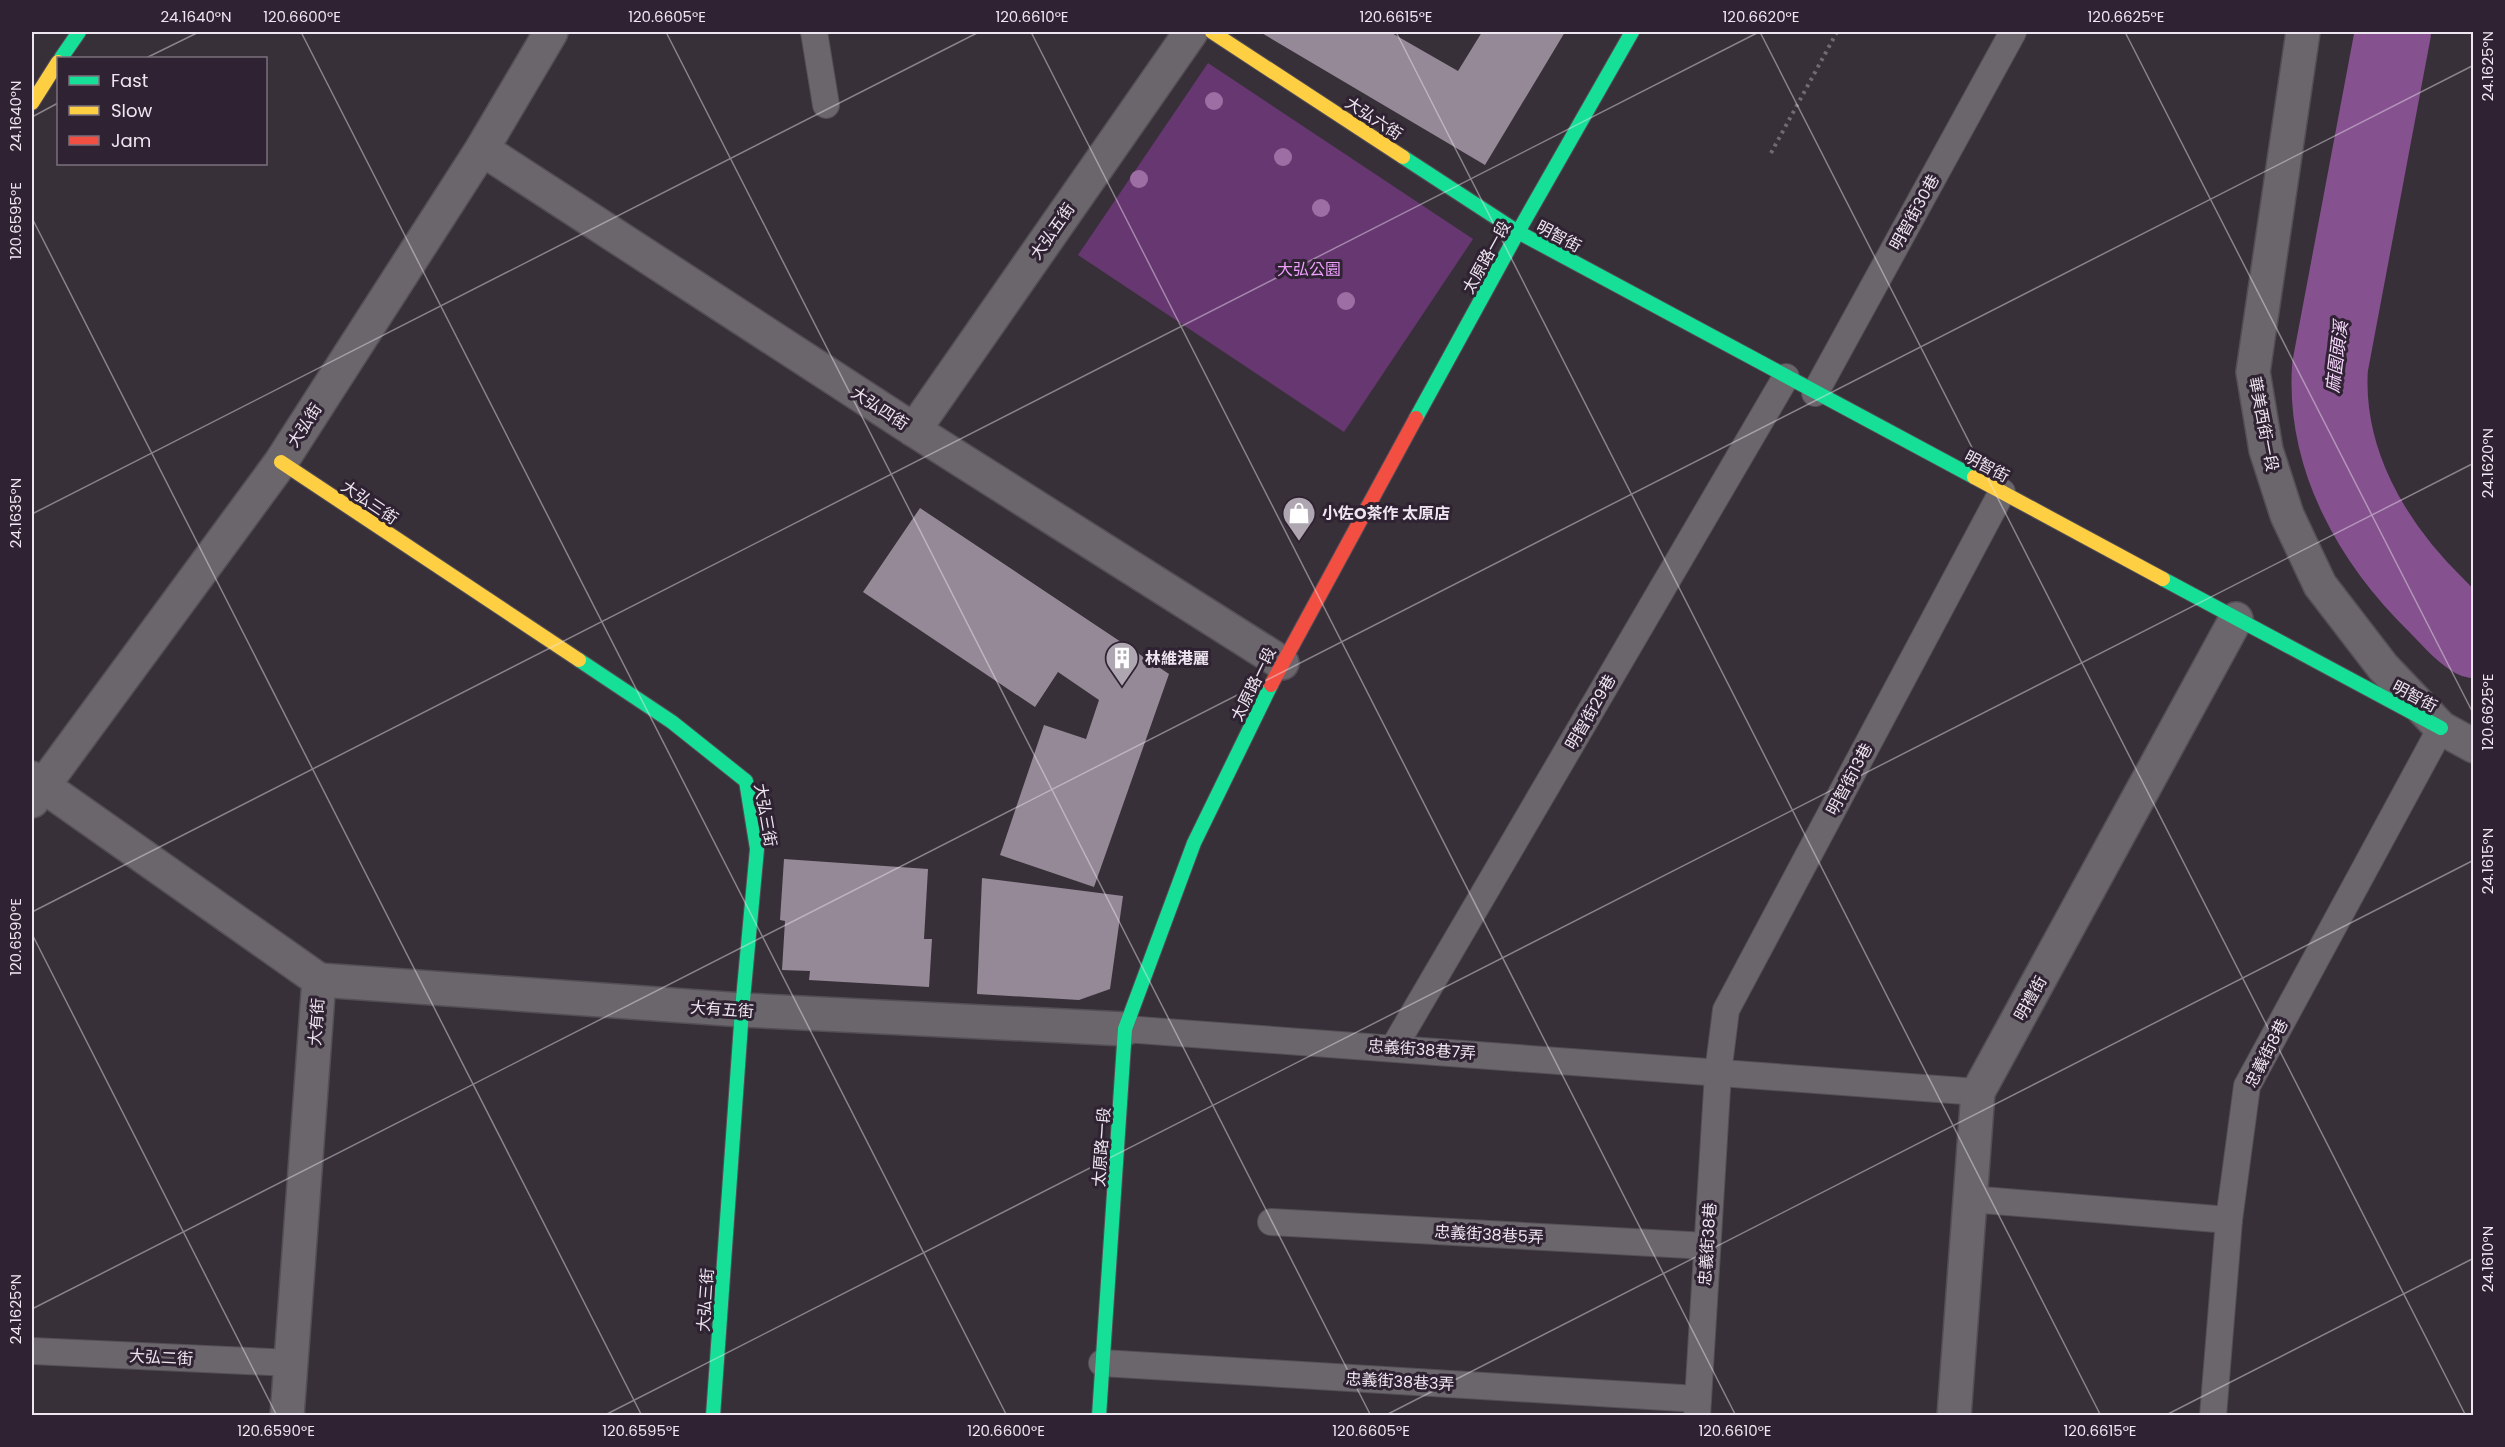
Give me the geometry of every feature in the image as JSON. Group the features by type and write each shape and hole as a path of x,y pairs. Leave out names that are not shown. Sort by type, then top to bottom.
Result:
{"street":[{"path":"62,57 79,32"},
{"name":"大弘街","path":"35,788 281,462 482,149 551,32"},
{"name":"大弘五街","path":"914,430 1191,32"},
{"name":"大弘六街","path":"1212,32 1518,232"},
{"name":"太原路一段","path":"1099,1416 1125,1029 1194,843 1282,663 1518,232 1632,32"},
{"name":"華美西街一段","path":"2303,32 2253,372 2266,450 2287,516 2319,585 2383,667 2441,728 2474,746"},
{"path":"32,103 57,64"},
{"name":"大弘四街","path":"482,149 914,430 1282,663"},
{"name":"明智街","path":"1518,232 2441,728"},
{"name":"大弘三街","path":"281,462 672,722 746,781 757,849 742,1010 713,1416"},
{"name":"明禮街","path":"1954,1416 1978,1092 2236,619"},
{"name":"大有街","path":"35,788 319,980 287,1416"},
{"name":"大有五街","path":"319,980 742,1010 1125,1029"}],"lane":[{"path":"814,32 826,105"},
{"name":"明智街30巷","path":"1815,393 2013,32"},
{"name":"明智街29巷","path":"1394,1047 1786,377"},
{"name":"明智街13巷","path":"1718,1072 1726,1010 2002,492"},
{"name":"忠義街8巷","path":"2213,1416 2229,1220 2247,1086 2441,728"},
{"name":"忠義街38巷7弄","path":"1125,1029 1394,1047 1978,1092"},
{"name":"忠義街38巷","path":"1697,1407 1718,1072"},
{"path":"1970,1199 2229,1220"},
{"name":"忠義街38巷5弄","path":"1271,1222 1707,1246"},
{"name":"大弘二街","path":"32,1351 291,1363"},
{"name":"忠義街38巷3弄","path":"1102,1363 1697,1407"}],"path":[{"path":"1771,153 1837,32"}],"green space":[{"name":"大弘公園","path":"1208,63 1473,239 1344,432 1078,255"}],"building":[{"path":"1260,32 1390,32 1458,71 1482,32 1565,32 1485,165"},
{"name":"林維港麗","path":"920,508 1169,674 1094,887 1000,855 1044,725 1086,739 1099,700 1058,672 1035,707 863,592"},
{"path":"784,859 928,869 924,939 932,939 929,987 809,980 810,971 782,970 785,921 780,920"},
{"path":"982,878 1123,896 1110,989 1079,1000 977,994"}],"waterway":[{"name":"麻園頭溪","path":"2393,32 2330,367 2330,401 2335,434 2344,466 2373,527 2413,581 2454,624 2474,640"}],"traffic: fast":[{"path":"62,57 79,32"},
{"path":"1416,418 1518,232 1632,32"},
{"path":"1403,157 1518,232 1974,477"},
{"path":"2163,579 2441,728"},
{"path":"579,660 672,722 746,781 757,849 742,1010 713,1416"},
{"path":"1099,1416 1125,1029 1194,843 1271,685"}],"traffic: slow":[{"path":"1212,32 1403,157"},
{"path":"32,103 57,64"},
{"path":"281,462 579,660"},
{"path":"1974,477 2163,579"}],"traffic: jam":[{"path":"1271,685 1416,418"}],"place":[{"name":"小佐O茶作 太原店","path":"1299,542"},
{"name":"林維港麗","path":"1122,687"}]}
